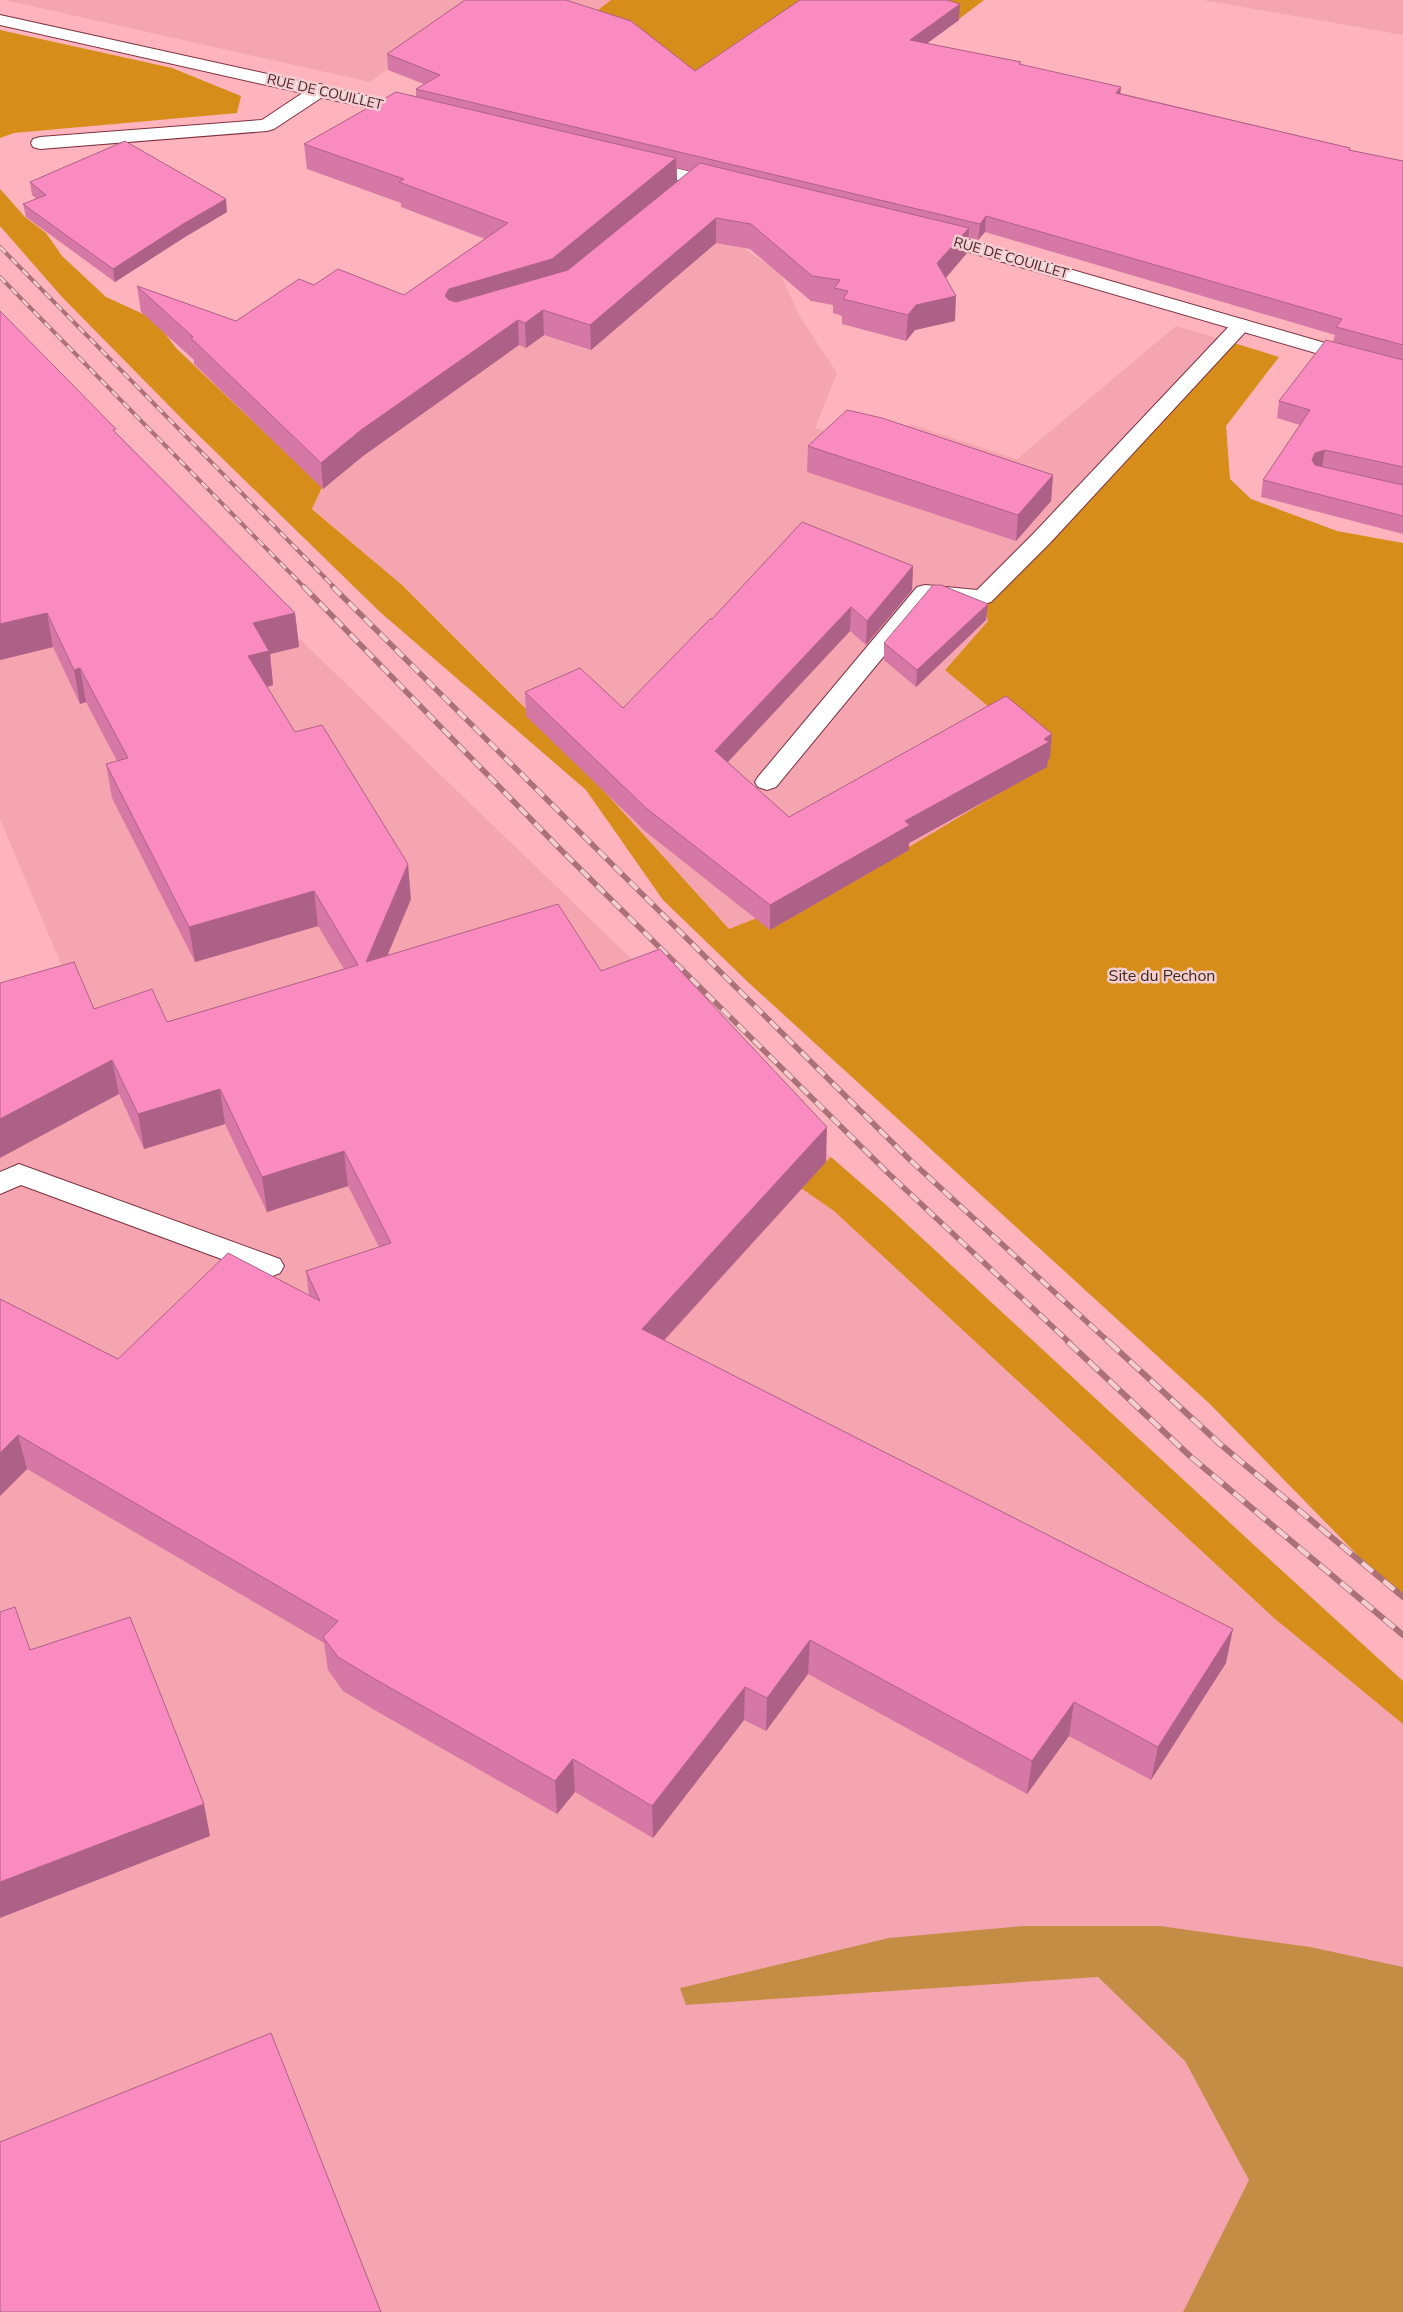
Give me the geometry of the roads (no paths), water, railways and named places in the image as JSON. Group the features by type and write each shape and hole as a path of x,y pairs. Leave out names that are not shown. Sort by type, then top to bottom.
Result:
{"street":[{"name":"RUE DE COUILLET","path":"0,20 426,115"},
{"path":"40,143 267,125 320,90"},
{"path":"619,160 689,185 739,189"},
{"name":"RUE DE COUILLET","path":"915,232 944,238 1241,325 1403,370"},
{"path":"767,782 925,592 983,597 1042,538 1241,325"},
{"path":"0,1184 19,1174 270,1266"}],"railway":[{"path":"0,247 335,588"},
{"path":"0,277 305,588"},
{"path":"304,587 562,851 889,1174 1070,1343"},
{"path":"333,587 910,1160 1110,1343"},
{"path":"1068,1342 1191,1457 1403,1635"},
{"path":"1109,1342 1220,1444 1403,1597"}],"park label":[{"name":"Site du Pechon","path":"1162,976"}]}
